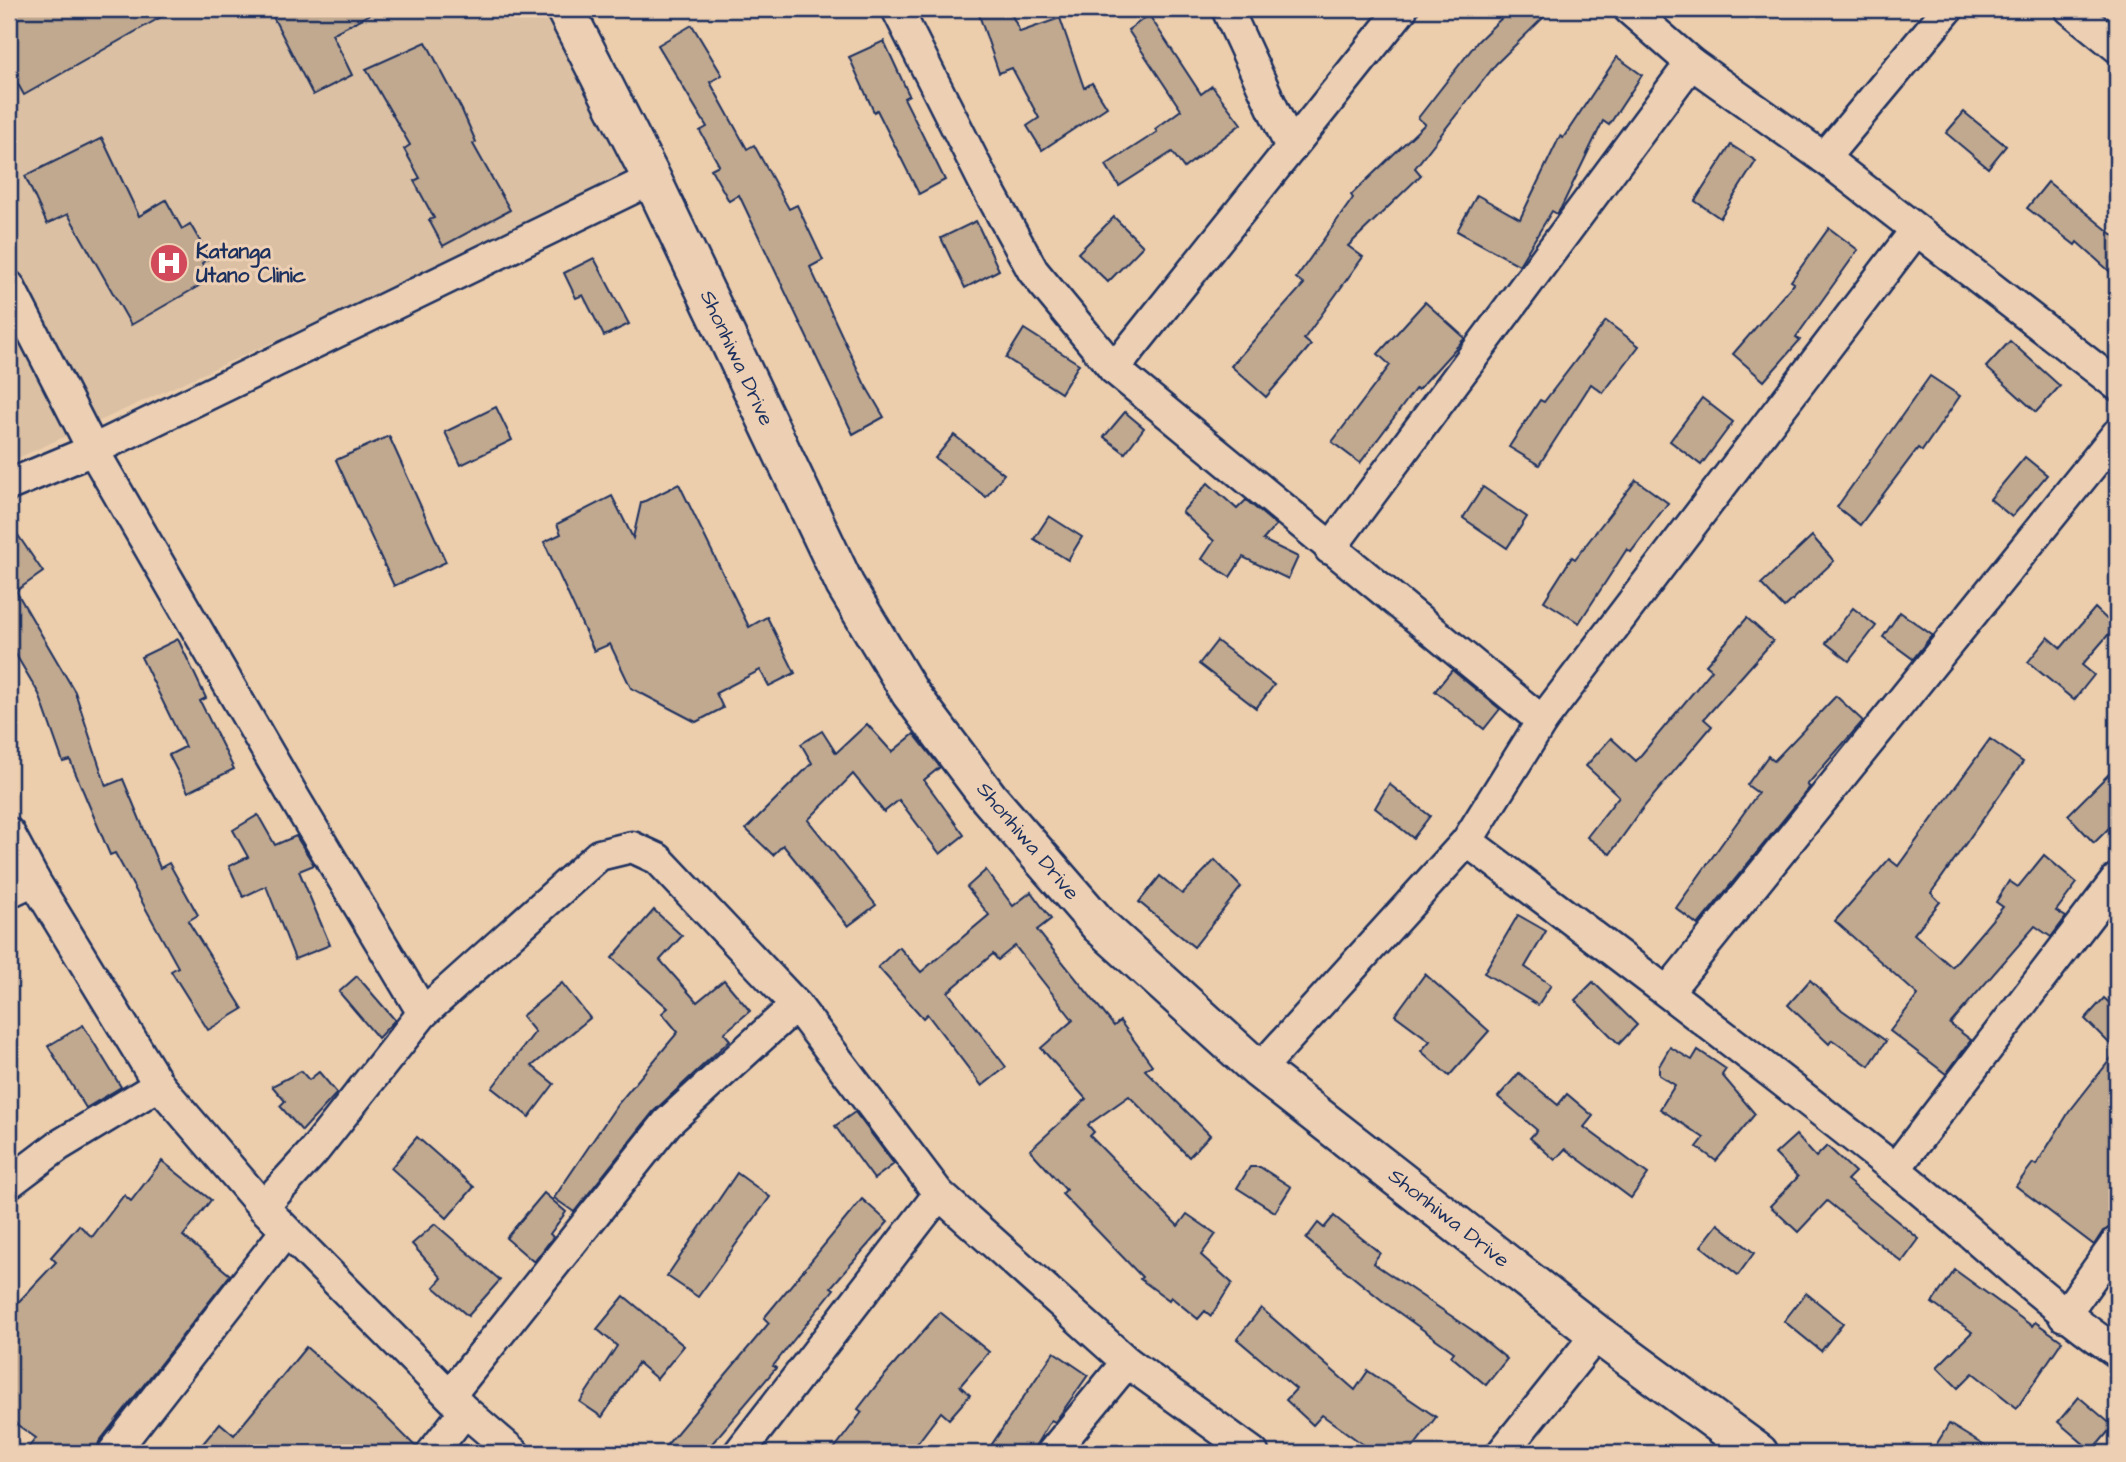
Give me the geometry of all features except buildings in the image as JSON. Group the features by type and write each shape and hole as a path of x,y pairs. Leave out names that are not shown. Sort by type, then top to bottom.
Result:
{"street":[{"name":"Shonhiwa Drive","path":"565,9 652,179 845,585 910,693 989,798 1099,925 1259,1070 1597,1334 1759,1453"},
{"path":"897,9 984,182 1033,271 1114,369 1330,549 1542,720"},
{"path":"1227,9 1291,148"},
{"path":"1114,369 1402,9"},
{"path":"1629,9 1691,62 1824,158 2117,385"},
{"path":"1824,158 1948,9"},
{"path":"2070,9 2117,47"},
{"path":"1330,549 1691,62"},
{"path":"9,485 93,450 652,179"},
{"path":"1259,1070 1467,841 1542,720 1916,230"},
{"path":"9,286 93,450 295,799 424,1013"},
{"path":"1668,991 2117,434"},
{"path":"9,833 21,886 159,1085 286,1231 458,1403 514,1453"},
{"path":"1467,841 1668,991 1895,1169 2064,1316 2117,1352"},
{"path":"263,1207 314,1150 424,1013 599,855 632,848 658,859 796,1005 939,1194 1127,1362 1253,1453"},
{"path":"1895,1169 2117,879"},
{"path":"432,1453 458,1403 667,1123 796,1005"},
{"path":"9,1183 58,1146 159,1085"},
{"path":"739,1453 939,1194"},
{"path":"113,1453 286,1231"},
{"path":"2064,1316 2117,1242"},
{"path":"1502,1453 1597,1334"},
{"path":"1052,1453 1127,1362"}],"shaded area":[{"path":"9,9 546,9 633,178 9,462"}],"place":[{"name":"Katanga Utano Clinic","path":"169,263"}]}
